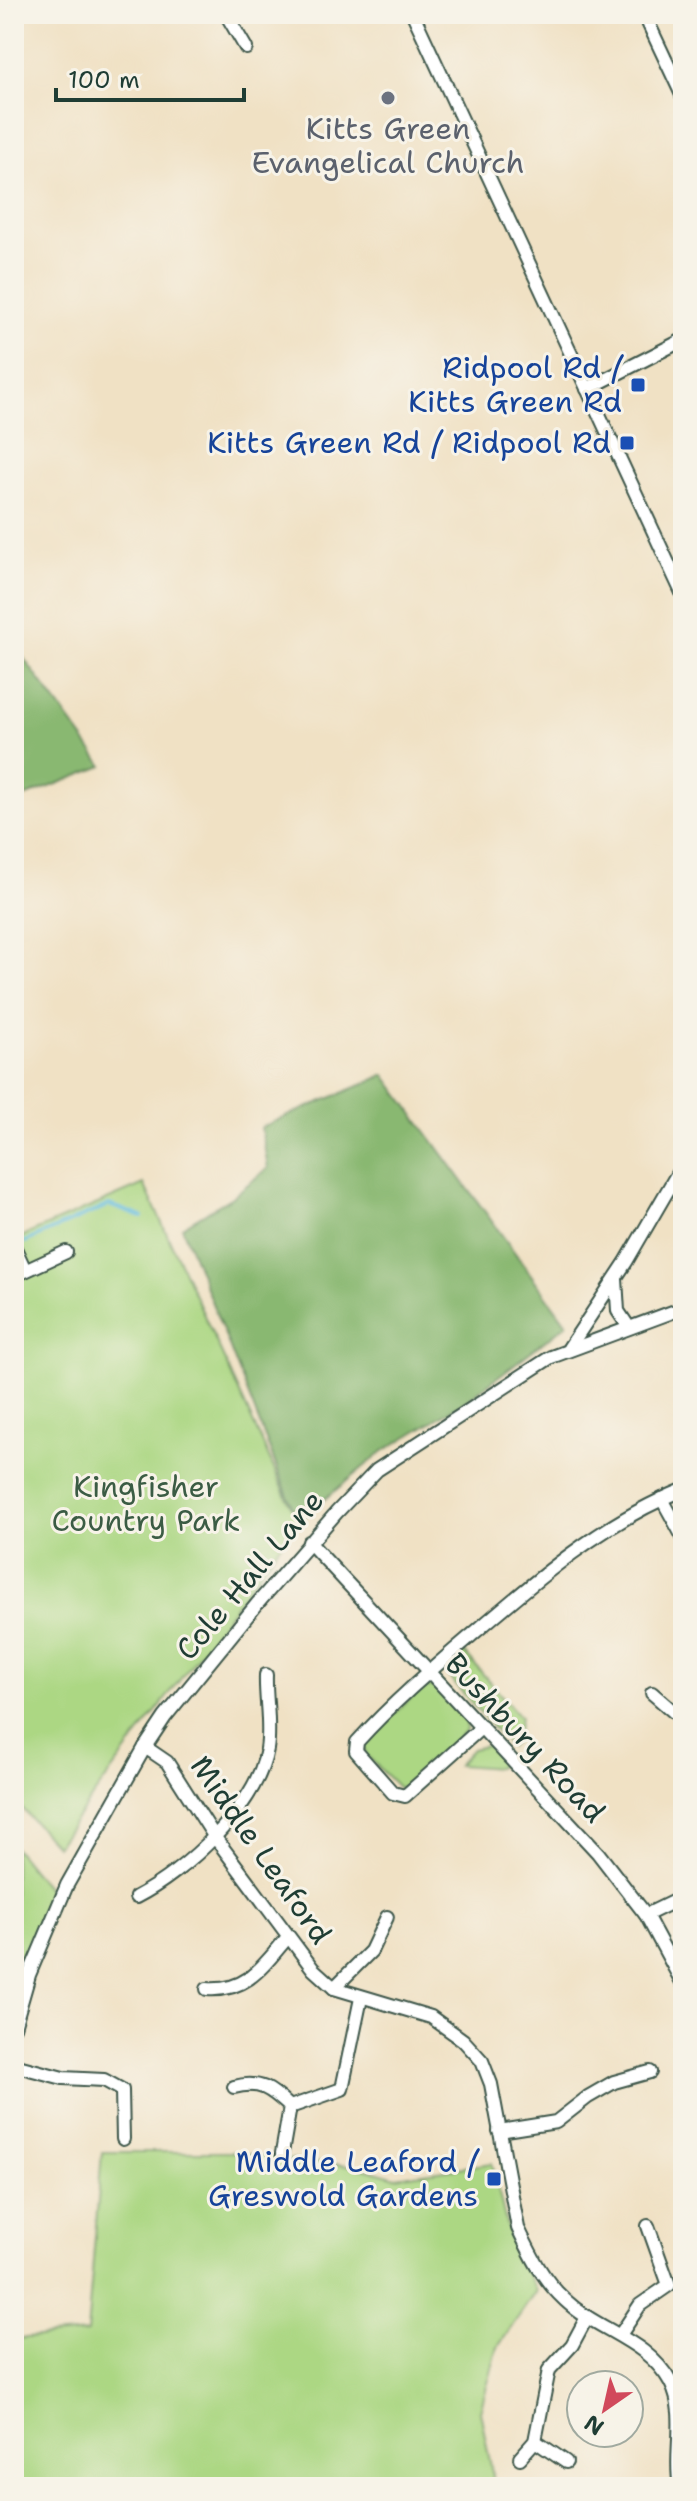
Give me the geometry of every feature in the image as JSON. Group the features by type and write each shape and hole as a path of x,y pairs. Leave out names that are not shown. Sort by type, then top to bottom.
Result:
{"street":[{"path":"226,14 246,48"},
{"path":"413,14 683,595"},
{"path":"644,14 683,97"},
{"path":"587,389 683,340"},
{"path":"569,1348 683,1164"},
{"path":"14,1246 20,1273 66,1252"},
{"path":"616,1276 618,1311 628,1326"},
{"name":"Cole Hall Lane","path":"14,2027 29,1975 67,1885 145,1747 165,1717 309,1542 377,1470 455,1417 569,1348 683,1308"},
{"path":"482,1727 412,1791 401,1797 393,1793 359,1756 355,1747 428,1672 556,1564 662,1499 683,1490"},
{"path":"662,1499 683,1537"},
{"name":"Bushbury Road","path":"309,1542 598,1853 646,1915 683,1984"},
{"path":"136,1897 159,1885 214,1836 246,1799 260,1775 268,1746 266,1675"},
{"path":"652,1693 683,1720"},
{"path":"249,1697 265,1697"},
{"name":"Middle Leaford","path":"145,1747 167,1762 214,1836 287,1938 334,1988 361,1998 397,2004 431,2017 463,2040 482,2061 491,2084 518,2228 532,2258 550,2285 587,2317 640,2345 678,2384 680,2487"},
{"path":"646,1915 683,1897"},
{"path":"334,1988 371,1951 387,1917"},
{"path":"207,1989 229,1991 258,1971 287,1938"},
{"path":"290,2107 342,2089 361,1998"},
{"path":"14,2065 63,2078 104,2080 122,2090 123,2139"},
{"path":"499,2131 556,2122 614,2082 650,2072"},
{"path":"234,2087 253,2081 270,2089 290,2107"},
{"path":"282,2153 290,2107"},
{"path":"648,2226 669,2285 683,2292"},
{"path":"620,2335 640,2305 669,2285"},
{"path":"520,2458 535,2441 549,2370 572,2345 587,2317"},
{"path":"535,2441 566,2462"}],"green space":[{"path":"14,645 103,766 14,801"},
{"path":"385,1075 567,1324 466,1401 382,1452 298,1521 182,1227 232,1197 268,1168 261,1127"},
{"name":"Kingfisher Country Park","path":"144,1184 298,1521 56,1846 14,1800 14,1240"},
{"path":"462,1650 520,1717 516,1742 510,1747 448,1676 449,1665"},
{"path":"430,1686 438,1689 467,1720 466,1730 407,1787 399,1788 366,1755 364,1742 415,1694"},
{"path":"489,1745 504,1761 498,1768 457,1765 472,1749"},
{"path":"14,1847 51,1893 14,1996"},
{"path":"102,2152 232,2152 364,2168 396,2177 492,2163 508,2232 536,2291 498,2347 480,2411 495,2487 20,2487 14,2465 14,2339 87,2333"}],"waterway":[{"path":"25,1242 109,1205 142,1217"}],"place":[{"name":"Kitts Green Evangelical Church","path":"388,98"},
{"name":"Ridpool Rd / Kitts Green Rd","path":"638,385"},
{"name":"Kitts Green Rd / Ridpool Rd","path":"627,443"},
{"name":"Middle Leaford / Greswold Gardens","path":"494,2179"}]}
